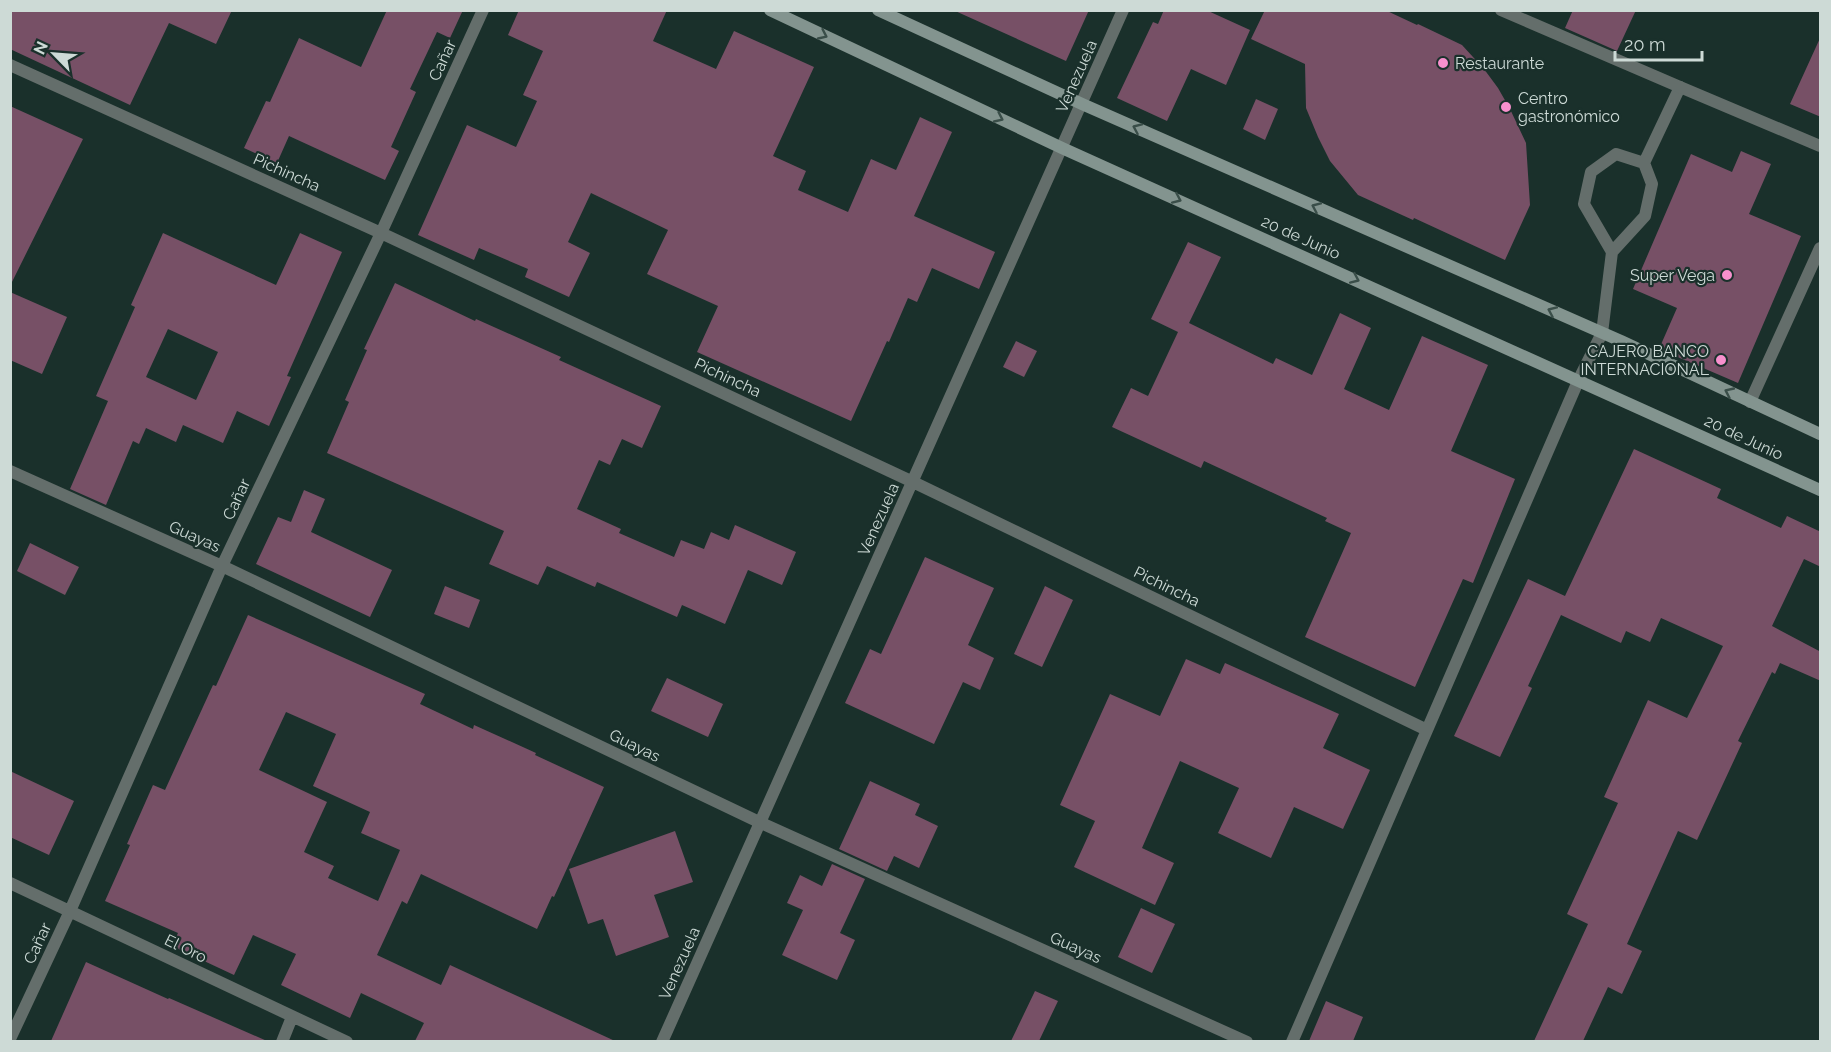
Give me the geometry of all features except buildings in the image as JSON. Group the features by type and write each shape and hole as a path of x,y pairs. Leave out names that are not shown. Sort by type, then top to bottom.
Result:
{"street":[{"name":"Cañar","path":"10,1039 70,911 222,566 381,233 483,10"},
{"name":"20 de Junio","path":"770,10 1062,148 1821,490"},
{"name":"20 de Junio","path":"878,10 1082,104 1602,333 1821,434"},
{"name":"Venezuela","path":"662,1041 1123,10"},
{"path":"1501,10 1821,146"},
{"name":"Pichincha","path":"10,65 381,233 913,482 1427,730"},
{"path":"1292,1041 1579,380 1602,333 1612,252 1645,216 1652,184 1644,163 1680,87"},
{"path":"1612,252 1584,204 1591,172 1616,154 1644,163"},
{"path":"1750,402 1821,248"},
{"name":"Guayas","path":"10,471 222,566 759,822 1248,1041"},
{"name":"El Oro","path":"10,883 347,1041"},
{"path":"282,1041 292,1017"}],"place":[{"name":"Restaurante","path":"1443,63"},
{"name":"Centro gastronómico","path":"1506,107"},
{"name":"Super Vega","path":"1727,275"},
{"name":"CAJERO BANCO INTERNACIONAL","path":"1721,360"}]}
